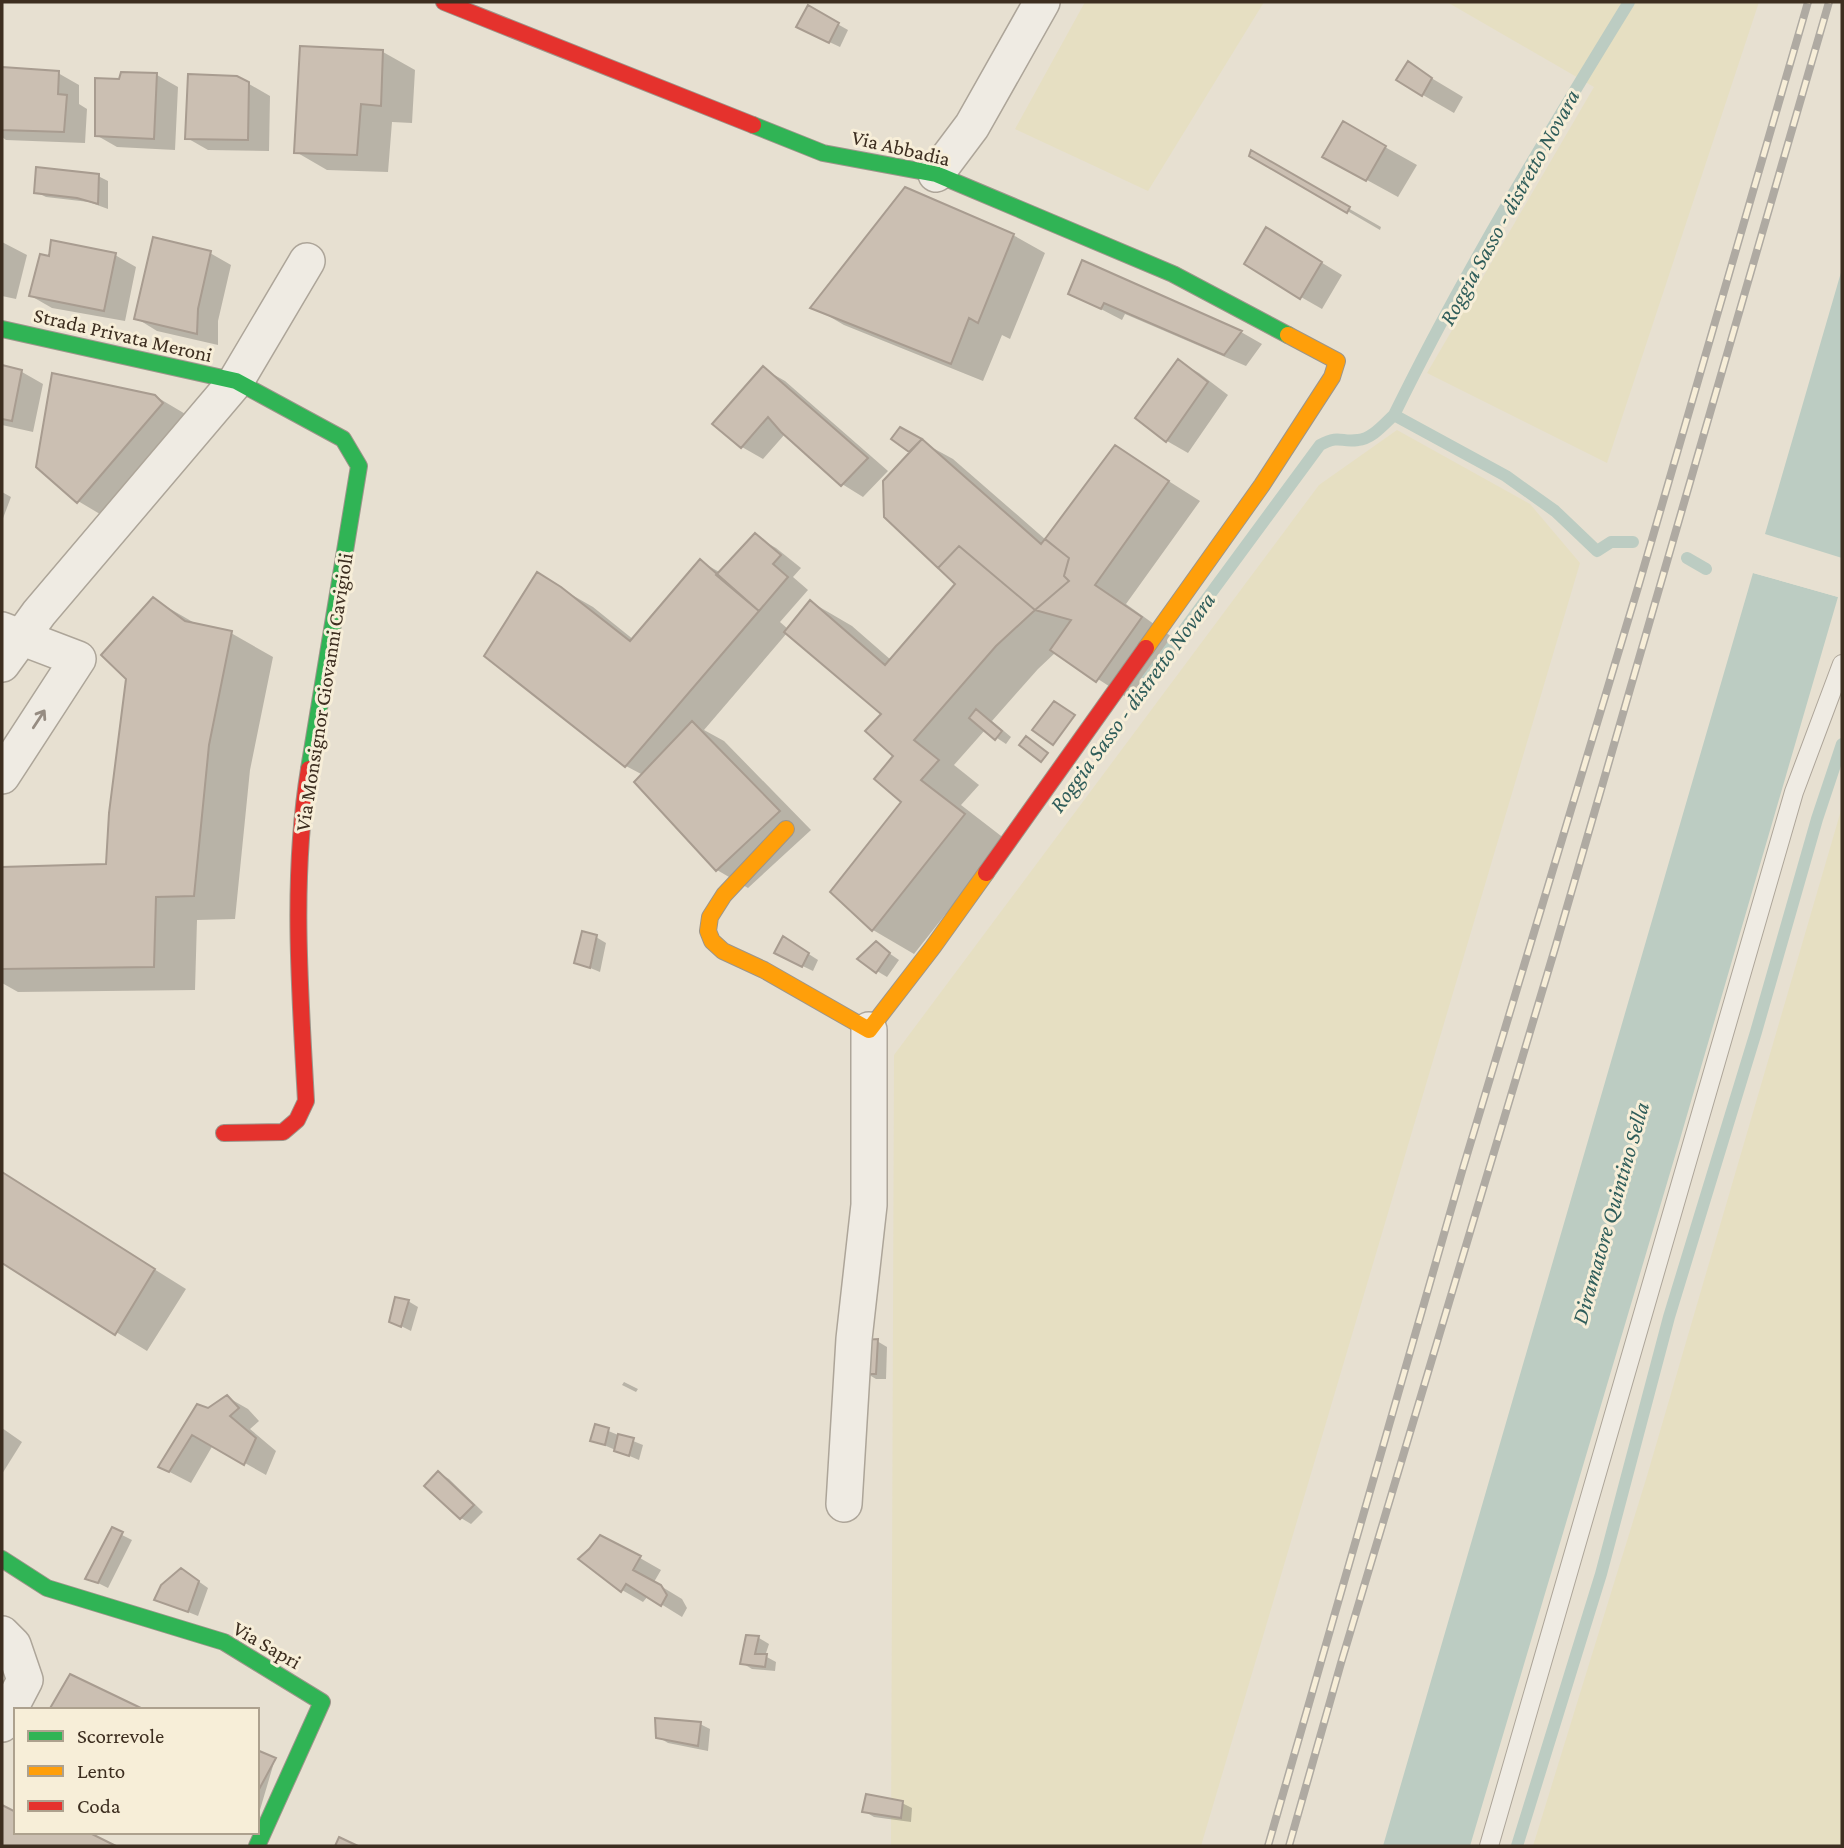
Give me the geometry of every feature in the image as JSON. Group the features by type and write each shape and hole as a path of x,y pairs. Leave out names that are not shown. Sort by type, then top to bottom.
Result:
{"street":[{"name":"Via Abbadia","path":"444,2 823,153 936,174 1173,274 1337,361 1332,377 1262,485 933,947 869,1031"},
{"path":"936,174 972,126 1042,2"},
{"path":"2,776 78,659 8,644 236,381 307,261"},
{"name":"Strada Privata Meroni","path":"2,329 236,381"},
{"name":"Via Monsignor Giovanni Cavigioli","path":"224,1133 283,1132 297,1120 306,1101 299,962 301,820 359,466 343,439 236,381"},
{"path":"786,830 724,895 710,917 708,931 712,942 723,951 764,970 869,1031 869,1205 854,1339 844,1504"},
{"name":"Via Sapri","path":"2,1559 47,1588 223,1642 323,1702 257,1846"},
{"path":"2,1634 13,1645 26,1680 2,1724"}],"lane":[{"path":"1489,1846 1794,792 1842,664"}],"shaded area":[{"path":"1085,2 1264,2 1148,191 1015,129"},
{"path":"1447,2 1759,2 1607,463 1427,373 1594,87"},
{"path":"1397,430 1530,504 1580,563 1201,1846 891,1846 894,1055 1319,485"},
{"path":"1842,807 1842,1846 1533,1846 1647,1476"}],"water":[{"path":"1842,269 1842,558 1765,534"},
{"name":"Diramatore Quintino Sella","path":"1753,573 1838,597 1470,1846 1383,1846"}],"pier":[{"path":"1754,570 1839,594 1838,597 1753,573"}],"building":[{"path":"808,5 839,23 829,43 796,27"},
{"path":"300,46 383,50 381,106 361,104 357,155 294,153"},
{"path":"1408,61 1432,78 1422,96 1396,80"},
{"path":"2,67 59,71 58,94 67,95 64,132 2,130"},
{"path":"121,72 157,73 154,139 95,136 95,78 119,79"},
{"path":"188,74 237,76 249,82 248,140 185,139"},
{"path":"1343,121 1386,146 1366,181 1322,157"},
{"path":"1251,150 1350,207 1347,213 1249,156"},
{"path":"36,167 99,174 98,204 77,198 34,193"},
{"path":"905,187 1014,234 978,323 969,318 951,364 810,308"},
{"path":"1266,227 1322,262 1300,299 1244,264"},
{"path":"153,237 211,251 198,309 197,334 134,319"},
{"path":"51,240 116,253 104,311 29,296 40,254 49,256"},
{"path":"1082,260 1242,331 1224,355 1104,303 1101,309 1068,294"},
{"path":"1178,359 1208,382 1166,442 1135,418"},
{"path":"2,365 22,370 12,421 2,419"},
{"path":"763,366 868,458 841,486 768,417 741,448 712,424"},
{"path":"52,373 155,395 163,403 77,503 36,467"},
{"path":"900,427 922,439 909,452 891,439"},
{"path":"922,439 1041,544 1045,539 1069,558 1064,576 1069,581 1035,610 959,546 938,568 884,517 883,481"},
{"path":"1115,445 1169,481 1095,585 1142,617 1096,682 1050,650 1071,620 1035,610 1069,581 1064,576 1069,558 1045,539"},
{"path":"755,533 781,555 773,564 788,577 759,611 716,575"},
{"path":"959,546 1035,610 996,646 914,740 939,760 921,780 965,814 872,931 830,892 901,802 874,779 893,756 865,731 881,714 784,632 810,600 885,665 955,584 938,568"},
{"path":"700,559 759,611 625,767 484,656 537,572 561,587 630,641"},
{"path":"153,597 185,621 232,631 209,745 194,896 156,897 154,967 2,969 2,867 106,864 109,813 126,679 101,655"},
{"path":"1054,701 1075,715 1053,745 1032,730"},
{"path":"976,709 1002,731 995,740 969,718"},
{"path":"692,721 780,811 716,871 634,782"},
{"path":"1026,736 1048,753 1041,762 1019,745"},
{"path":"582,931 597,935 590,968 574,963"},
{"path":"783,936 809,953 802,967 774,953"},
{"path":"876,941 890,953 876,973 857,959"},
{"path":"2,1172 155,1269 115,1335 2,1263"},
{"path":"395,1297 409,1300 401,1327 389,1322"},
{"path":"878,1339 876,1374 864,1374 863,1340"},
{"path":"227,1395 239,1408 230,1416 256,1438 244,1465 192,1435 169,1472 158,1467 197,1404 208,1408"},
{"path":"595,1424 609,1428 605,1445 590,1441"},
{"path":"618,1434 634,1438 629,1456 614,1451"},
{"path":"438,1471 474,1505 460,1519 424,1486"},
{"path":"112,1527 123,1532 98,1583 85,1579"},
{"path":"600,1535 641,1556 633,1570 661,1585 667,1595 661,1606 626,1584 621,1592 578,1559"},
{"path":"181,1568 199,1581 188,1612 154,1600 161,1585"},
{"path":"746,1635 759,1636 755,1654 767,1654 765,1667 740,1664"},
{"path":"70,1674 141,1708 50,1708"},
{"path":"655,1718 701,1722 698,1746 656,1738"},
{"path":"259,1751 276,1758 259,1789"},
{"path":"866,1794 903,1801 901,1818 862,1812"},
{"path":"2,1805 14,1811 14,1834 92,1834 116,1846 2,1846"},
{"path":"339,1837 358,1846 335,1846"}],"waterway":[{"name":"Roggia Sasso - distretto Novara","path":"1629,2 1477,257 1394,415 1506,476 1555,511 1597,551 1611,542 1633,542"},
{"name":"Roggia Sasso - distretto Novara","path":"1147,680 1320,445 1337,439 1352,441 1368,437 1394,415"},
{"name":"Roggia Sasso - distretto Novara","path":"1687,558 1706,569"},
{"path":"1517,1846 1601,1574 1669,1317 1756,1032 1817,819 1842,744"}],"railway":[{"path":"1268,1846 1463,1168 1639,584 1808,2"},
{"path":"1289,1846 1341,1663 1556,945 1829,2"}],"traffic: fast":[{"path":"753,125 823,153 936,174 1173,274 1288,335"},
{"path":"2,329 236,381 343,439 359,466 309,769"},
{"path":"2,1559 47,1588 224,1642 322,1702 257,1846"}],"traffic: slow":[{"path":"1146,648 1262,485 1332,377 1337,361 1288,335"},
{"path":"786,829 724,895 710,917 708,931 712,941 723,951 764,970 869,1030 986,873"}],"traffic: jam":[{"path":"444,2 753,125"},
{"path":"986,873 1146,648"},
{"path":"224,1133 283,1132 297,1120 306,1101 298,935 300,851 309,769"}]}
